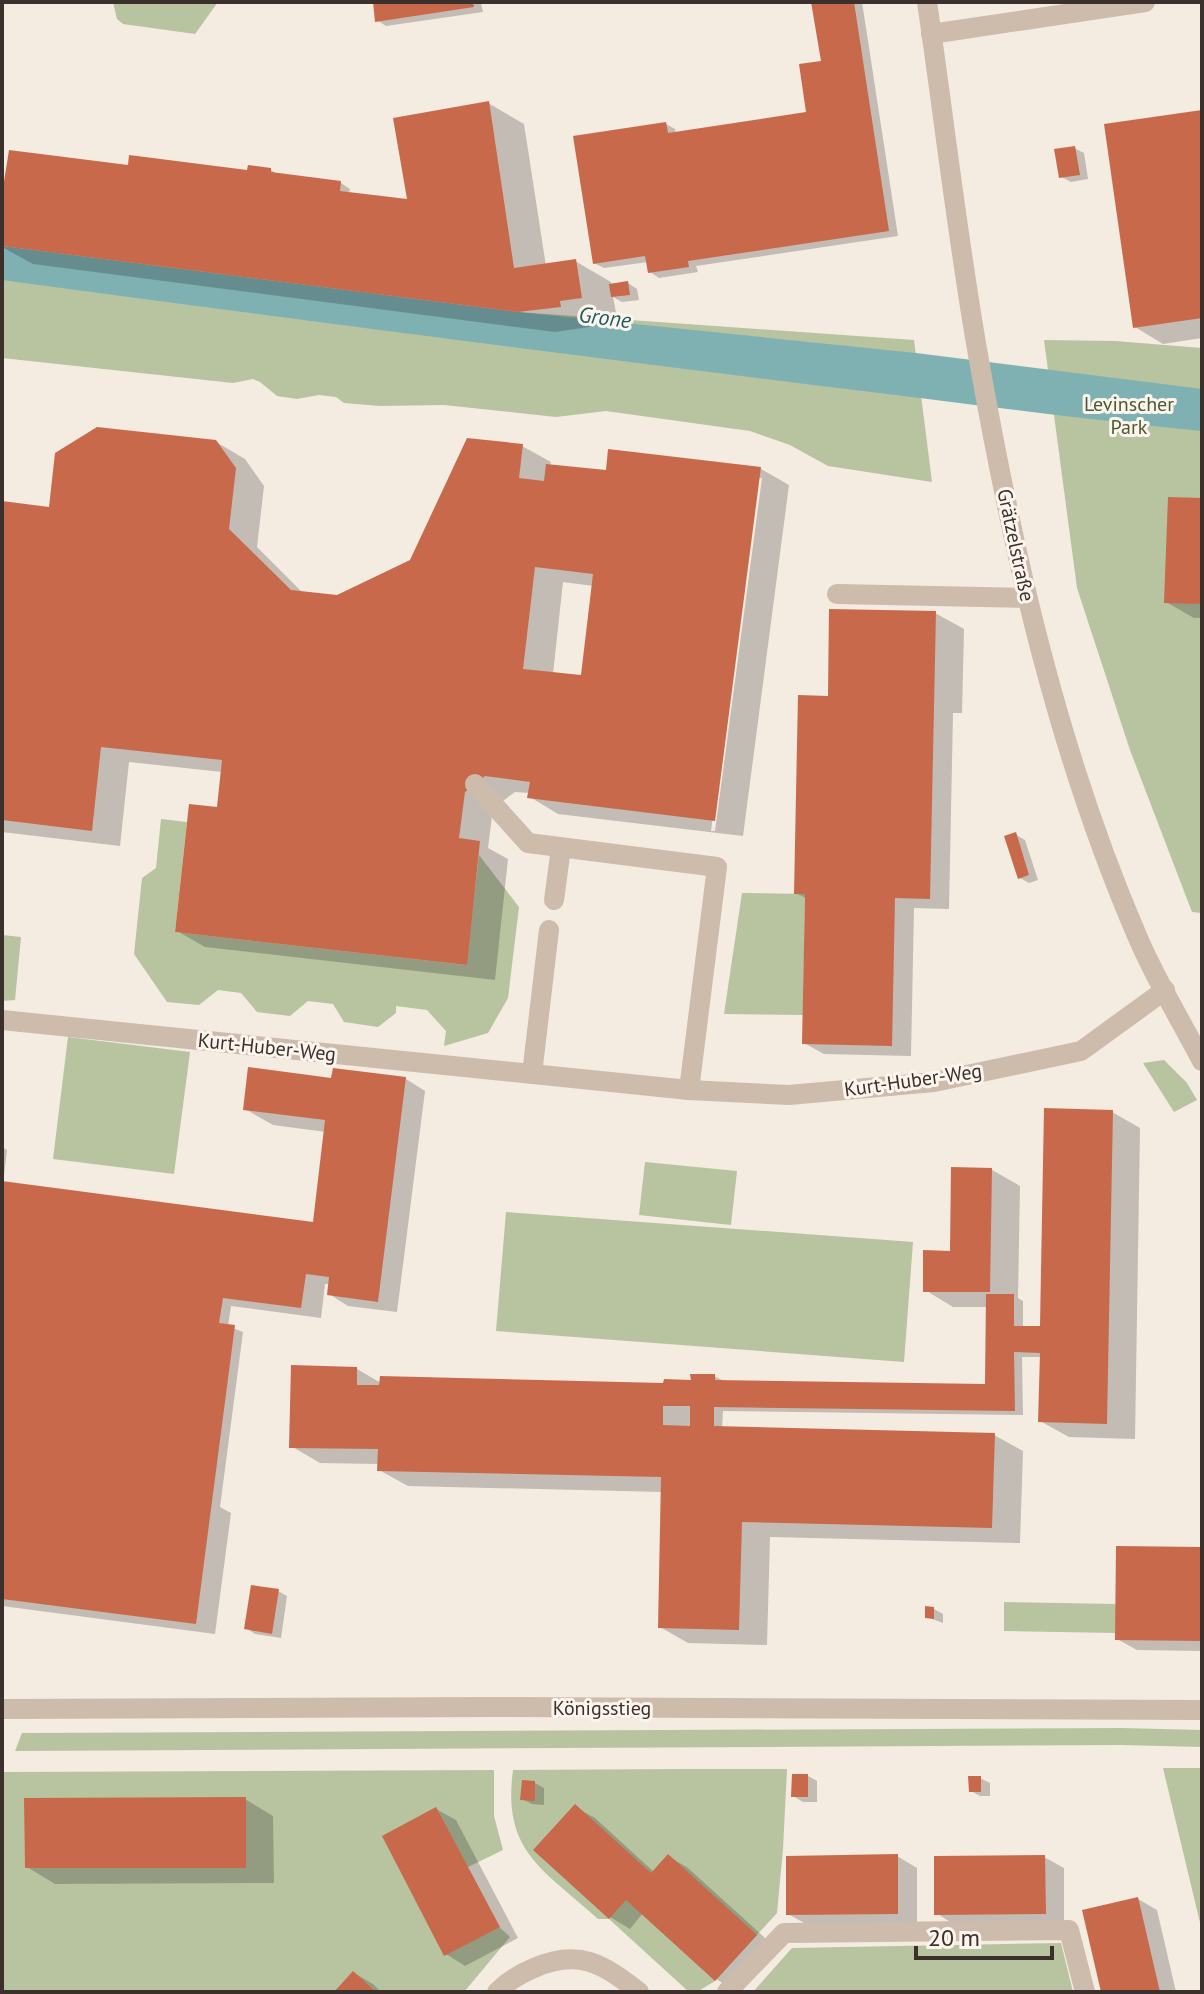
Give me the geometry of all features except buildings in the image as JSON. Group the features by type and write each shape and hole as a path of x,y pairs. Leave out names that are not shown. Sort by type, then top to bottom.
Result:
{"street":[{"name":"Grätzelstraße","path":"927,2 977,348 1027,598 1099,840 1139,941 1202,1061"},
{"path":"931,34 1145,2"},
{"path":"837,594 1027,598"},
{"path":"475,784 528,843 717,867 689,1090"},
{"path":"554,900 561,848"},
{"path":"532,1074 549,930"},
{"name":"Kurt-Huber-Weg","path":"2,1020 689,1090 789,1095 934,1082 1081,1051 1165,990"},
{"name":"Königsstieg","path":"2,1709 544,1707 1202,1710"},
{"path":"727,1992 784,1933 1069,1930 1085,1992"},
{"path":"497,1992 529,1970 554,1959 573,1958 610,1970 639,1992"}],"green space":[{"path":"113,2 218,2 195,34 123,24 117,19"},
{"path":"2,246 518,312 914,340 932,482 828,466 790,445 750,431 606,411 556,417 444,405 344,403 336,397 319,395 297,399 277,396 253,379 233,383 2,358"},
{"name":"Levinscher Park","path":"1044,340 1115,341 1202,348 1202,913 1192,912 1130,750 1077,588"},
{"path":"161,819 187,822 175,932 466,965 479,855 519,907 508,998 488,1033 444,1046 446,1031 427,1010 396,1006 396,1013 378,1027 344,1022 333,1004 308,1001 290,1016 257,1012 241,993 218,990 199,1005 167,1002 134,954 142,878 156,868"},
{"path":"742,893 805,894 803,1015 724,1014"},
{"path":"2,935 21,937 15,1000 2,1001"},
{"path":"68,1037 190,1052 174,1174 53,1159"},
{"path":"1164,1060 1187,1083 1197,1100 1174,1112 1143,1063"},
{"path":"645,1162 737,1171 731,1225 639,1215"},
{"path":"506,1212 913,1242 904,1362 496,1331"},
{"path":"1004,1602 1116,1604 1116,1633 1004,1631"},
{"path":"1202,1730 1202,1747 15,1751 22,1733"},
{"path":"1163,1768 1202,1768 1202,1931"},
{"path":"787,1769 777,1913 715,1981 697,1992 689,1992 609,1919 598,1919 544,1872 521,1840 514,1821 511,1798 513,1770"},
{"path":"494,1770 494,1816 503,1850 468,1867 499,1927 510,1937 464,1992 2,1992 2,1772"},
{"path":"1061,1943 1073,1992 753,1992 792,1948"}],"water":[{"path":"2,246 518,312 916,353 1202,389 1202,431 617,360 2,280"}],"water label":[{"name":"Grone","path":"605,317"}]}
